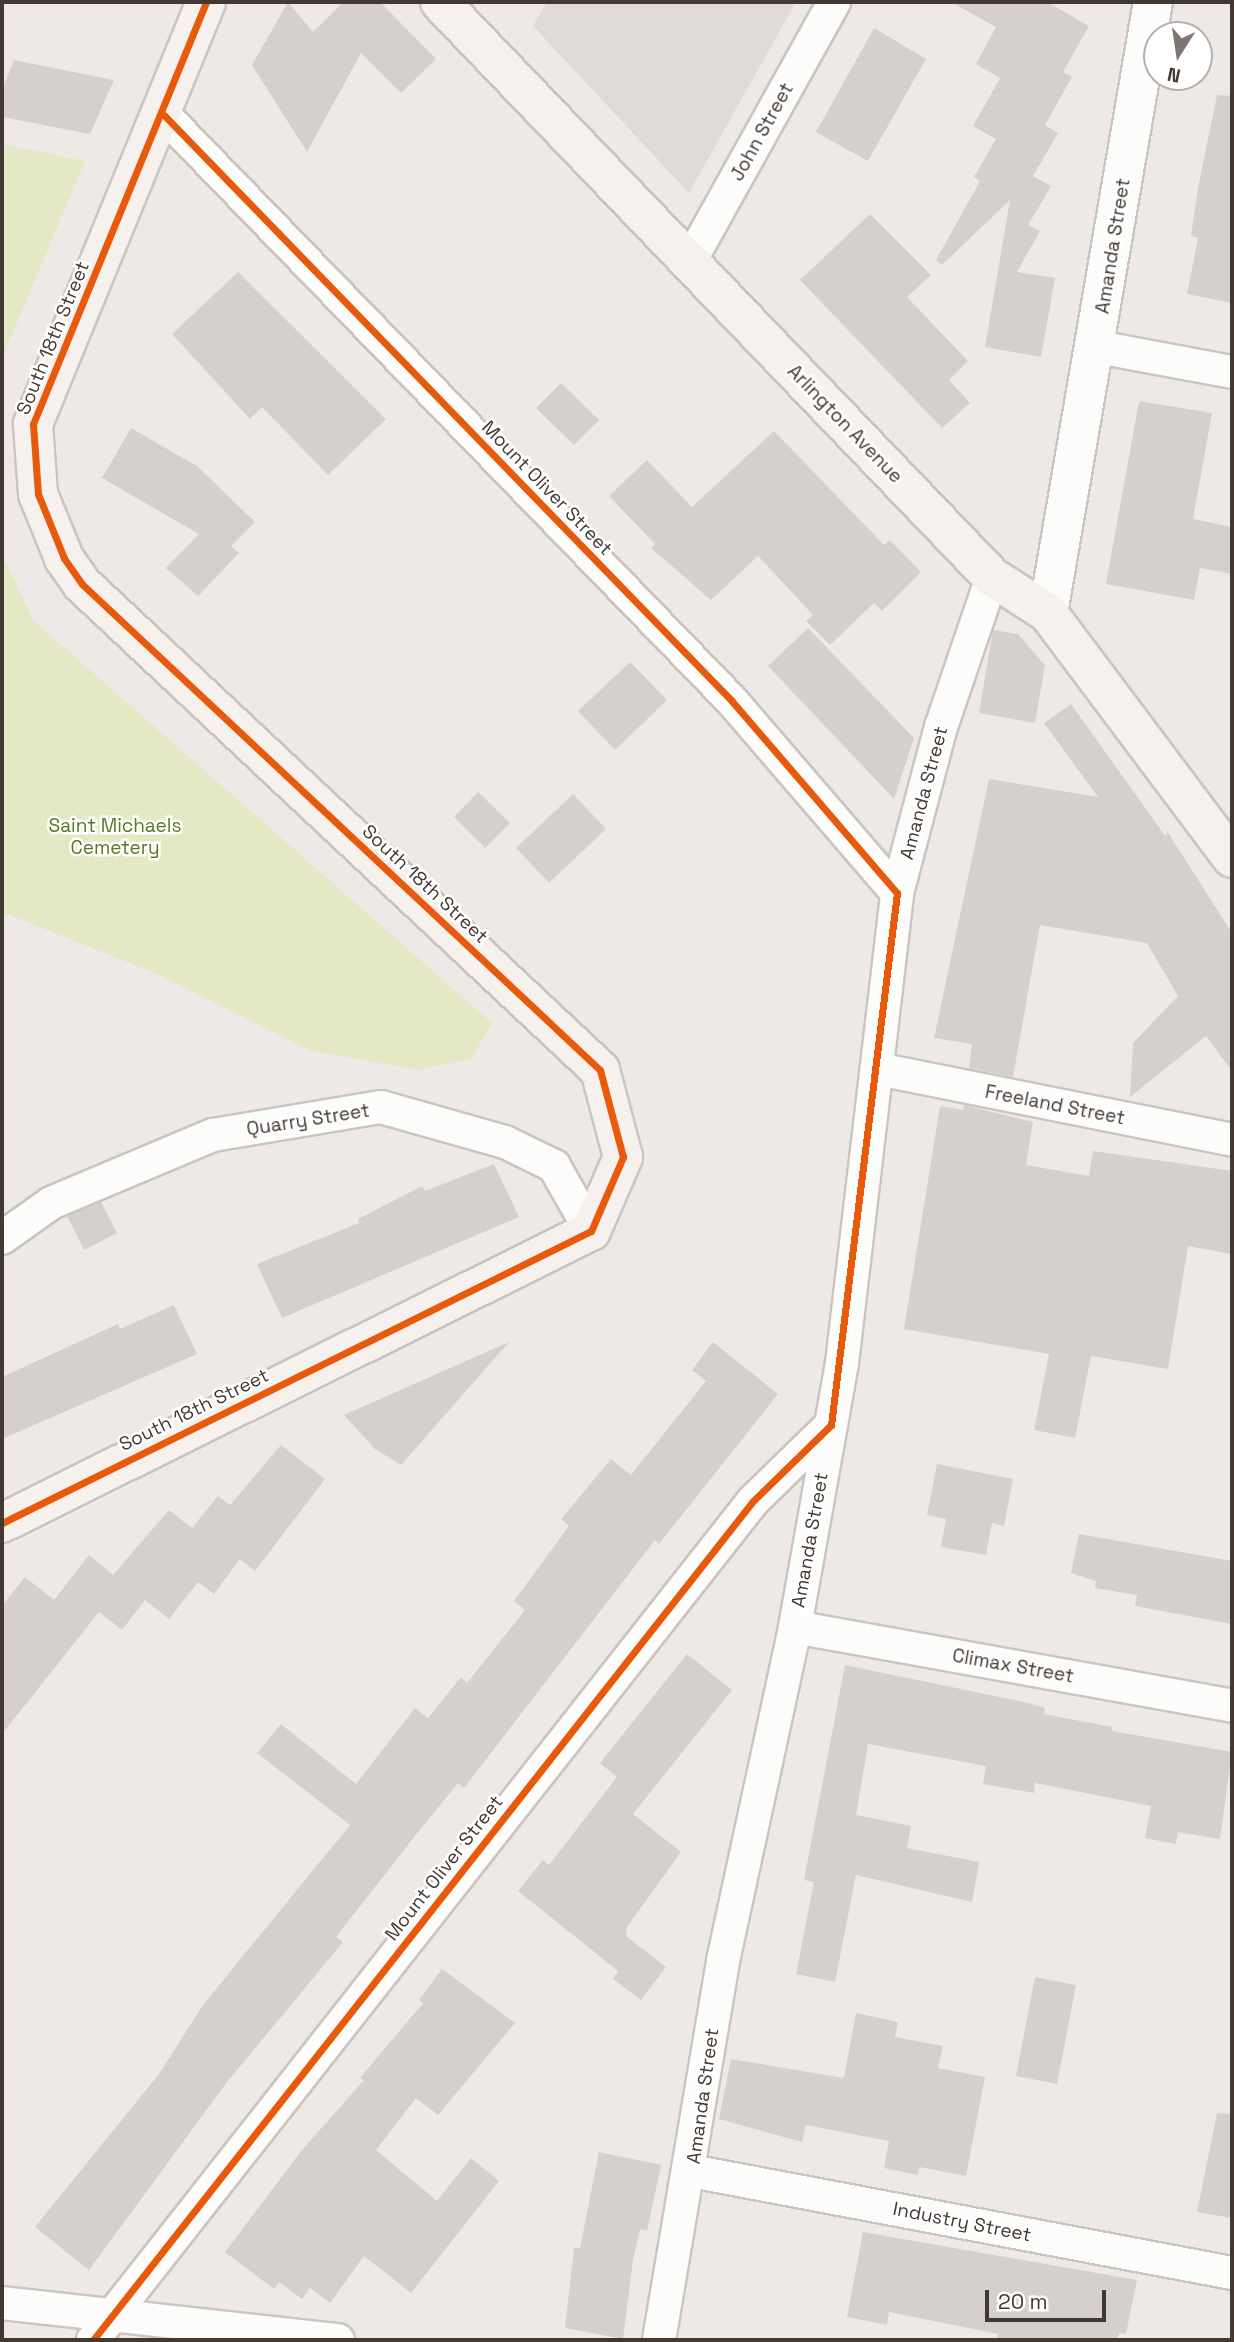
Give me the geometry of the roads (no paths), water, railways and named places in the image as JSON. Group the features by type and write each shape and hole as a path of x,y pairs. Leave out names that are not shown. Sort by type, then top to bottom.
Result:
{"main road":[{"name":"South 18th Street","path":"2,1522 592,1231 623,1157 600,1070 82,584 64,558 38,494 33,424 164,115 206,2"},
{"name":"Arlington Avenue","path":"440,2 992,577 1048,613 1230,852"}],"street":[{"name":"John Street","path":"690,261 834,2"},
{"name":"Amanda Street","path":"1048,613 1097,347 1153,2"},
{"name":"Mount Oliver Street","path":"164,115 732,701 897,892"},
{"path":"1097,347 1232,372"},
{"name":"Amanda Street","path":"659,2340 691,2171 723,1961 795,1627 831,1425 878,1069 897,892 941,727 992,577"},
{"name":"Freeland Street","path":"878,1069 1232,1140"},
{"name":"Quarry Street","path":"2,1238 51,1203 213,1135 381,1107 505,1142 554,1166 592,1231"},
{"name":"Mount Oliver Street","path":"93,2340 753,1501 831,1425"},
{"name":"Climax Street","path":"795,1627 1232,1706"},
{"name":"Industry Street","path":"691,2171 1232,2273"},
{"path":"2,2304 338,2340"}],"park label":[{"name":"Saint Michaels Cemetery","path":"115,837"}]}
